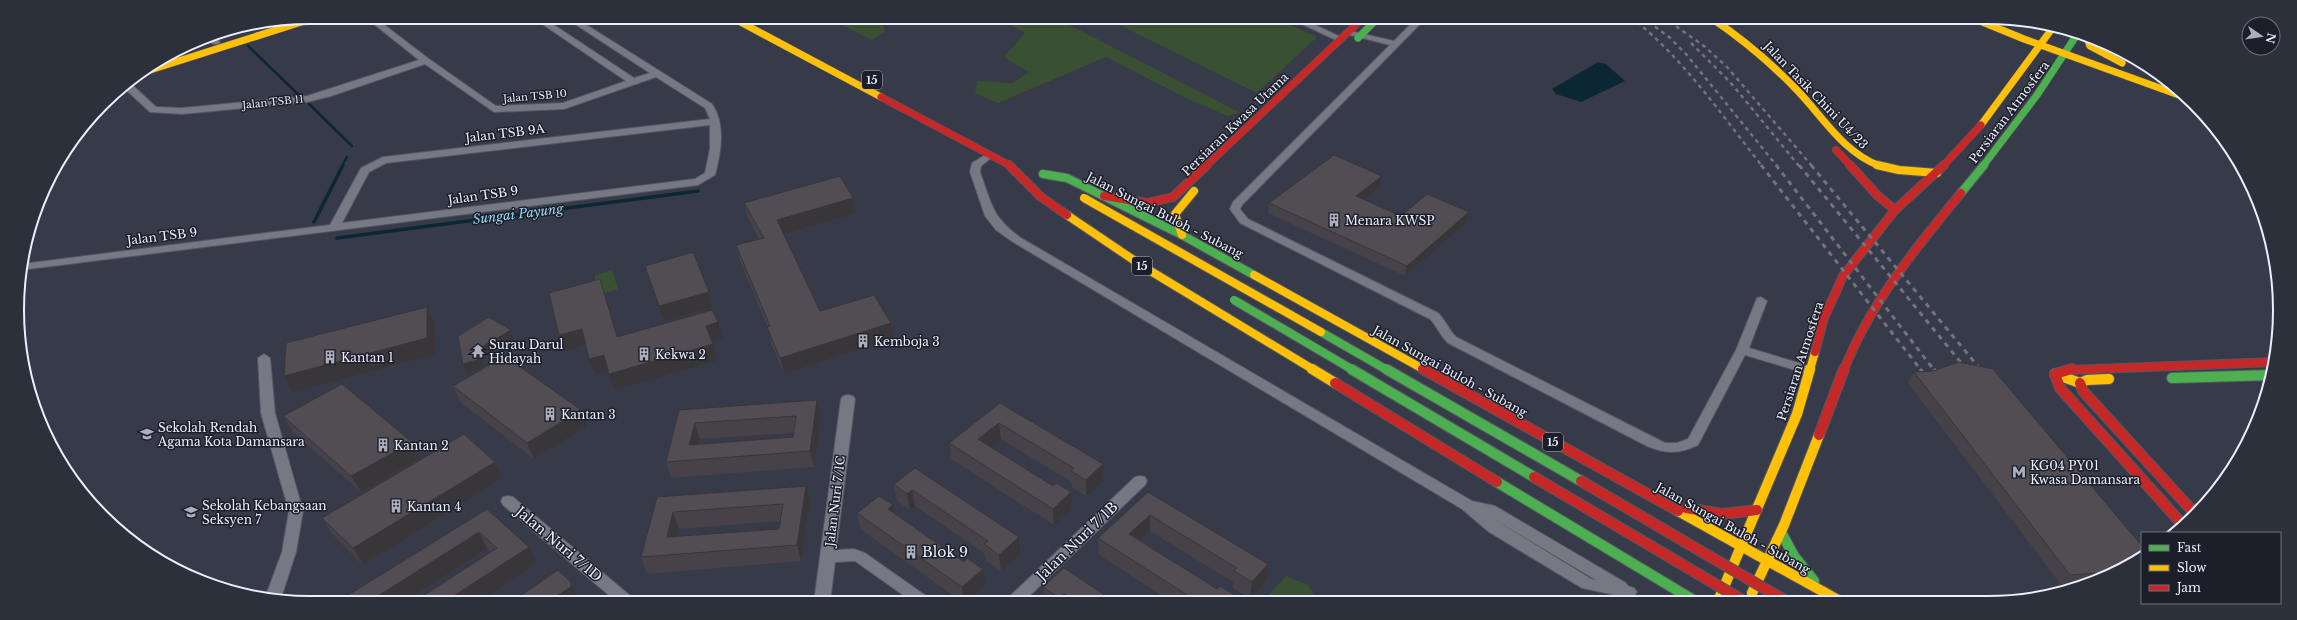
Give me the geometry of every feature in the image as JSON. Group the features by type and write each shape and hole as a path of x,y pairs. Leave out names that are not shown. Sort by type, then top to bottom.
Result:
{"main road":[{"name":"15","path":"744,24 990,155 1014,164"},
{"path":"755,24 803,51 806,57"},
{"name":"Persiaran Kwasa Utama","path":"1104,196 1144,204 1163,202 1173,197 1357,24"},
{"path":"1351,45 1372,24"},
{"name":"Jalan Tasik Chini U4/23","path":"1711,24 1748,53 1769,76"},
{"name":"Jalan Tasik Chini U4/23","path":"1720,24 1759,52 1798,90 1853,153 1862,160 1888,170 1937,172"},
{"path":"1994,24 2017,45"},
{"path":"158,67 293,25"},
{"path":"1999,25 2042,42 2157,80"},
{"name":"Persiaran Atmosfera","path":"1720,596 1797,414 1808,370 1824,318 1843,276 1895,210 1937,172 1977,131 2050,31"},
{"name":"Persiaran Atmosfera","path":"1751,596 1781,532 1855,341 1918,244 2004,142 2050,78 2075,38"},
{"path":"2089,43 2090,46 2135,74 2169,90"},
{"path":"2021,58 2021,70"},
{"path":"2050,78 2068,67 2094,68 2135,74"},
{"name":"15","path":"920,107 1014,164 1041,197 1144,267 1608,551 1686,596"},
{"name":"Jalan Tasik Chini U4/23","path":"1829,141 1877,194 1895,210"},
{"path":"1014,164 1049,190"},
{"name":"Jalan Sungai Buloh - Subang","path":"1777,596 1473,418 1040,172 1067,178 1182,235 1647,495 1830,595"},
{"name":"Persiaran Kwasa Utama","path":"1182,235 1175,214 1179,207 1201,184"},
{"path":"1224,294 1736,596"},
{"path":"2055,374 2072,369 2268,363"},
{"path":"2055,374 2080,383 2087,380 2119,379"},
{"path":"2055,374 2054,378 2060,388 2179,522"},
{"path":"2158,378 2265,375"},
{"path":"2080,383 2083,392 2191,510"},
{"path":"1647,495 1711,514 1734,514 1757,510"},
{"path":"1654,559 1674,556 1687,548 1688,532 1683,515"},
{"path":"1781,532 1804,571 1830,595"},
{"path":"1608,551 1642,558"},
{"name":"15","path":"1639,569 1665,595"}],"street":[{"name":"Jalan TSB 10","path":"378,24 426,62 494,109 500,110 564,106 657,73"},
{"path":"547,24 634,82"},
{"path":"579,24 710,106 714,112 716,121"},
{"path":"1307,24 1341,39"},
{"path":"1416,24 1237,204 1235,209 1237,214 1244,221 1434,316 1452,340 1488,360 1652,443 1668,449 1684,447 1694,442 1742,350 1761,301"},
{"path":"1349,32 1396,44"},
{"name":"Jalan TSB 11","path":"130,88 153,110 182,111 317,97 426,62"},
{"name":"Jalan TSB 9","path":"27,266 698,182 710,175 713,164 716,121"},
{"name":"Jalan TSB 9A","path":"334,228 365,170 383,160 716,121"},
{"path":"990,155 976,165 975,172 990,216 1000,228 1017,240 1467,505 1494,528 1587,584 1629,592 1490,510 1467,505"},
{"path":"1742,350 1808,370"},
{"path":"264,358 268,413 296,511 289,552 274,594"},
{"name":"Jalan Nuri 7/1C","path":"823,596 848,399"},
{"name":"Jalan Nuri 7/1B","path":"1019,596 1140,481"},
{"name":"Jalan Nuri 7/1D","path":"508,502 622,596"},
{"path":"828,556 854,555 860,557 915,596"}],"green space":[{"path":"840,24 883,24 885,32 872,40"},
{"path":"1009,24 1068,24 1239,112 1228,116 1188,99 1106,57 998,103 975,93 977,81 1013,83 1029,72 1004,57 1025,33"},
{"path":"1117,24 1288,24 1317,37 1257,93"},
{"path":"612,270 618,289 582,300 595,281 595,275"},
{"path":"1286,576 1308,585 1315,596 1268,596"}],"water":[{"path":"1598,62 1606,64 1625,81 1581,102 1556,94 1552,89"}],"building":[{"name":"Menara KWSP","path":"1334,155 1382,176 1356,196 1401,216 1427,194 1469,212 1407,266 1269,203"},
{"path":"840,176 853,198 777,220 820,311 874,295 891,323 780,358 767,327 770,326 736,245 764,238 744,203"},
{"path":"693,252 709,292 659,306 645,266"},
{"path":"600,279 617,337 712,310 718,322 706,326 713,344 609,374 604,355 589,359 582,329 559,335 549,293"},
{"path":"427,307 427,338 284,376 286,343"},
{"path":"489,317 511,330 478,349 480,359 463,364 458,336"},
{"path":"505,356 581,410 527,443 453,386"},
{"name":"KG04 PY01 Kwasa Damansara","path":"1959,362 1993,369 2141,545 2141,551 2113,567 2096,574 2070,575 1914,372 1933,371"},
{"path":"342,384 412,442 351,476 283,416"},
{"path":"817,400 810,451 666,462 679,410","holes":["796,416 793,437 689,445 695,423"]},
{"path":"1000,403 1103,464 1086,480 1071,471 1074,468 999,423 978,439 1053,486 1056,483 1071,492 1053,509 949,443"},
{"path":"464,434 495,462 353,548 322,518"},
{"path":"915,468 1019,537 999,555 984,544 988,541 912,490 907,494 894,484"},
{"path":"806,486 797,545 641,557 657,497","holes":["783,504 779,529 667,537 673,512"]},
{"path":"1148,492 1268,564 1252,582 1234,571 1237,568 1150,515 1129,534 1217,589 1220,586 1236,596 1189,596 1098,538"},
{"path":"879,496 893,505 888,509 964,562 967,558 983,569 962,587 857,513"},
{"path":"487,509 529,547 454,596 423,596 497,548 479,532 378,596 347,596"},
{"path":"1064,568 1106,596 1067,596 1064,594 1062,596 1056,596 1043,587"},
{"path":"558,570 571,582 571,587 557,596 520,596"}],"waterway":[{"name":"Sungai Payung","path":"248,46 301,97"},
{"name":"Sungai Payung","path":"309,104 352,146"},
{"name":"Sungai Payung","path":"342,166 347,157"},
{"name":"Sungai Payung","path":"314,222 343,165"},
{"name":"Sungai Payung","path":"337,238 698,191"}],"railway":[{"path":"1639,24 1668,50 1701,87 1762,166"},
{"path":"1651,24 1669,37 1686,54 1777,166"},
{"path":"1673,24 1704,46 1727,67 1812,166"},
{"path":"1691,43 1731,83 1799,166"},
{"path":"1761,165 1921,370"},
{"path":"1776,165 1934,370"},
{"path":"1799,165 1967,370"},
{"path":"1811,165 1981,370"},
{"path":"1920,369 1929,380"},
{"path":"1934,369 1939,376"},
{"path":"1980,369 1984,374"}],"traffic: fast":[{"path":"1358,38 1372,24"},
{"path":"1961,193 2022,115 2075,38"},
{"path":"1043,174 1067,178 1182,235 1254,275"},
{"path":"1234,300 1534,477"},
{"path":"1321,332 1581,481"},
{"path":"2172,378 2265,375"},
{"path":"1497,482 1687,596"},
{"path":"1781,532 1794,556 1814,581"}],"traffic: slow":[{"path":"744,24 881,97"},
{"path":"1720,24 1760,54 1783,76 1805,98 1840,140 1855,154 1880,167 1908,172 1937,173"},
{"path":"1987,24 2024,39 2174,93"},
{"path":"158,67 292,25"},
{"path":"1981,125 2050,31"},
{"path":"2089,43 2090,46 2122,63"},
{"path":"1182,235 1175,214 1194,191"},
{"path":"1084,198 1321,332"},
{"path":"1067,215 1144,267 1335,383"},
{"path":"1254,275 1423,369"},
{"path":"1720,596 1797,414 1815,352"},
{"path":"2055,374 2080,383 2087,380 2109,379"},
{"path":"1752,593 1784,525 1819,435"},
{"path":"1678,511 1831,596"}],"traffic: jam":[{"path":"1104,196 1147,203 1173,197 1357,24"},
{"path":"881,97 1012,167 1041,197 1067,215"},
{"path":"1815,352 1824,318 1843,276 1895,210 1937,173 1981,125"},
{"path":"1836,150 1877,195 1895,210"},
{"path":"1819,435 1855,341 1918,244 1961,193"},
{"path":"2055,374 2072,369 2269,362"},
{"path":"1423,369 1678,511"},
{"path":"2055,374 2060,388 2180,521"},
{"path":"1335,383 1497,482"},
{"path":"2080,383 2083,391 2191,510"},
{"path":"1534,477 1736,596"},
{"path":"1581,481 1777,596"},
{"path":"1686,508 1722,514 1757,510"}],"place":[{"name":"Menara KWSP","path":"1334,220"},
{"name":"Kemboja 3","path":"863,341"},
{"name":"Surau Darul Hidayah","path":"478,351"},
{"name":"Kekwa 2","path":"644,354"},
{"name":"Kantan 1","path":"330,357"},
{"name":"Kantan 3","path":"550,414"},
{"name":"Sekolah Rendah Agama Kota Damansara","path":"147,434"},
{"name":"Kantan 2","path":"383,445"},
{"name":"KG04 PY01 Kwasa Damansara","path":"2019,472"},
{"name":"Kantan 4","path":"396,506"},
{"name":"Sekolah Kebangsaan Seksyen 7","path":"191,512"},
{"name":"Blok 9","path":"911,552"}]}
